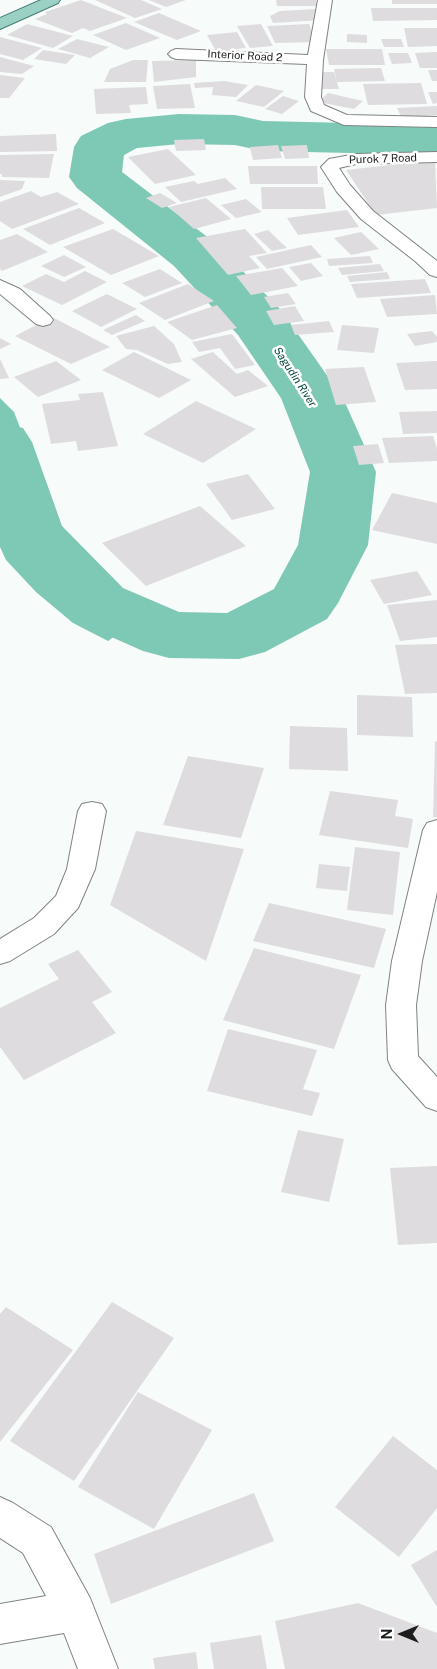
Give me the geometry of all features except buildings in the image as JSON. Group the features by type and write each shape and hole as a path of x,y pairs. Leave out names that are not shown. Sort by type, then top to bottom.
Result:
{"main road":[{"path":"0,24 53,0"}],"street":[{"path":"325,0 315,60 313,97 317,108 329,115 344,120 360,122 437,122"},
{"name":"Interior Road 2","path":"176,54 315,60"},
{"name":"Purok 7 Road","path":"437,157 356,159 335,163 330,167 343,188 366,215 422,257 437,271"},
{"path":"0,286 13,293 43,320"},
{"path":"0,953 44,926 68,901 81,869 92,811"},
{"path":"437,830 407,961 401,1005 403,1060 437,1098"},
{"path":"0,1516 37,1540 76,1612 98,1669"},
{"path":"0,1624 76,1612"}],"shaded area":[{"path":"0,398 14,412 36,469 38,508 63,551 98,585 142,616 108,641 73,623 36,592 6,560 0,547"}],"waterway":[{"name":"Sagudin River","path":"0,442 30,533 98,604 169,635 239,636 302,603 333,545 343,472 312,398 260,323 194,254 95,177 99,147 126,134 179,129 235,130 263,136 437,140"}]}
